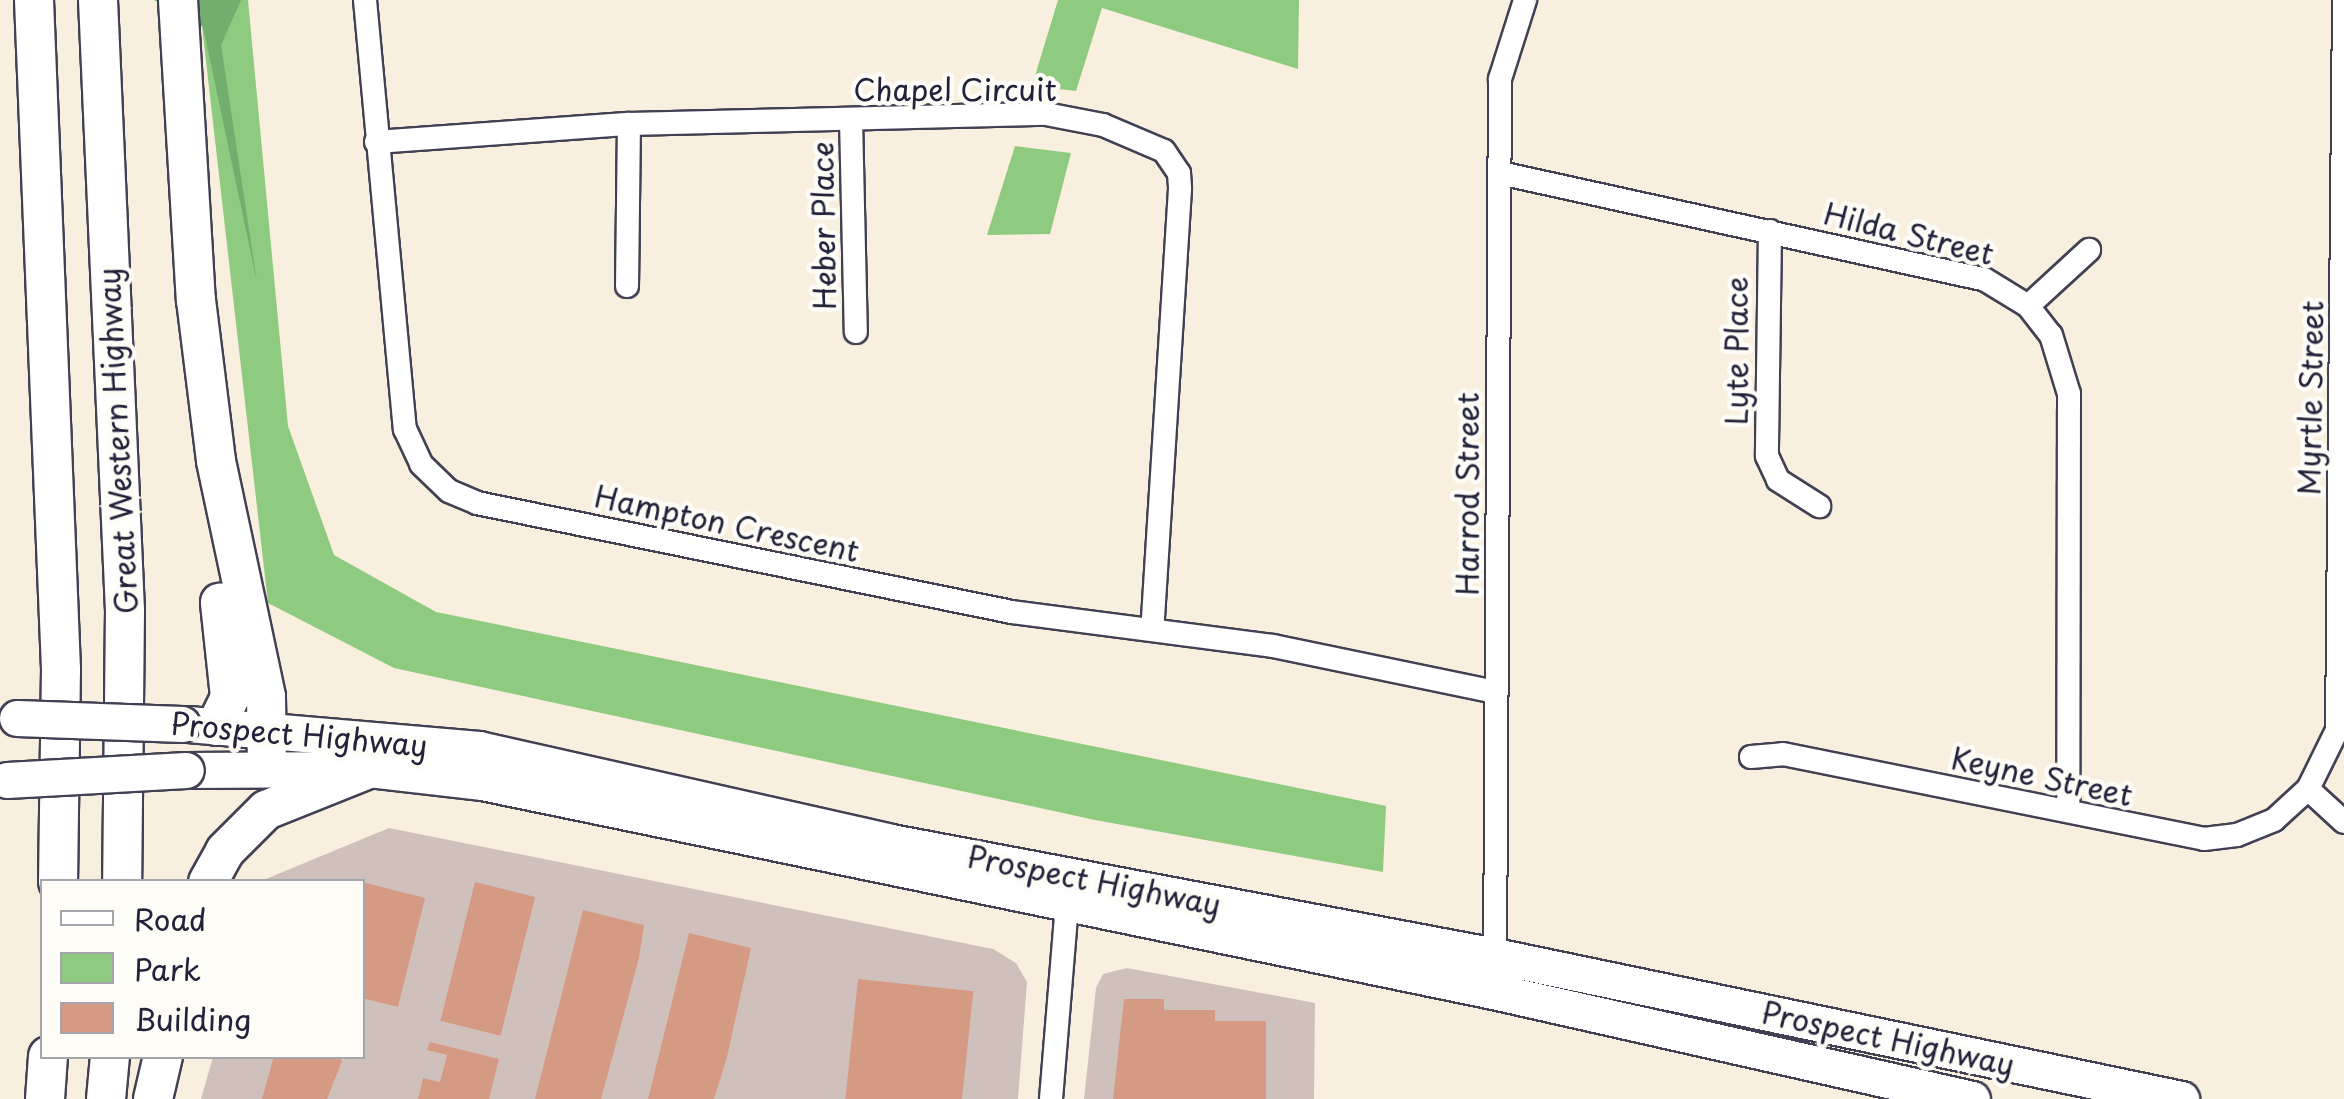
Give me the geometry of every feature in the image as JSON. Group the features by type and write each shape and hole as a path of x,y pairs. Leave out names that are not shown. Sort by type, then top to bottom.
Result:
{"highway":[{"name":"Great Western Highway","path":"34,0 61,669 58,879"},
{"name":"Great Western Highway","path":"98,0 125,628 122,879"},
{"path":"156,0 178,366 231,666 230,697 199,725"},
{"path":"178,0 196,300 216,461 268,749"},
{"path":"210,879 239,833 266,810 369,769"},
{"path":"45,1099 48,1059"},
{"path":"106,1099 110,1059"},
{"path":"154,1099 162,1059"}],"main road":[{"name":"Prospect Highway","path":"8,718 199,725 268,749 369,769 635,811 2181,1099"},
{"name":"Prospect Highway","path":"4,780 186,770 268,749 479,748 891,842 1068,891"},
{"name":"Prospect Highway","path":"1494,974 1972,1099"}],"street":[{"name":"Hampton Crescent","path":"365,0 406,429 421,464 449,491 478,503 1012,612 1273,646 1496,692"},
{"name":"Harrod Street","path":"1494,974 1500,79 1524,0"},
{"name":"Myrtle Street","path":"2308,789 2337,730 2342,0"},
{"name":"Chapel Circuit","path":"376,142 629,124 1046,114 1140,138 1173,161 1180,189 1152,630"},
{"name":"Heber Place","path":"851,119 856,332"},
{"path":"627,286 629,124"},
{"name":"Hilda Street","path":"1500,173 1984,279 2028,306 2050,335 2070,394 2068,811"},
{"name":"Lyte Place","path":"1770,231 1768,456 1778,480 1819,506"},
{"path":"2028,306 2088,250"},
{"name":"Keyne Street","path":"1751,757 1782,754 2204,839 2237,836 2274,820 2308,789"},
{"path":"2308,789 2344,822"},
{"path":"1051,1099 1068,891"}],"shaded area":[{"path":"389,828 993,949 1016,963 1027,982 1018,1099 201,1099 212,1059 365,1059 365,879 266,879"},
{"path":"1127,968 1315,1003 1314,1099 1084,1099 1096,988 1103,974"}],"green space":[{"path":"154,0 241,0 221,45 257,282 203,27"},
{"path":"199,0 248,0 288,426 334,555 436,612 1386,806 1383,872 1095,820 394,668 268,603"},
{"path":"1058,0 1299,0 1298,69 1102,8 1076,91 1032,86"},
{"path":"1015,146 1071,153 1050,234 987,235"}],"building":[{"path":"475,882 535,897 501,1036 440,1021"},
{"path":"365,883 425,898 398,1007 365,999"},
{"path":"583,910 644,925 639,958 601,1099 535,1099"},
{"path":"689,933 751,948 727,1057 714,1099 648,1099"},
{"path":"858,979 973,991 962,1099 845,1099"},
{"path":"1124,999 1164,999 1164,1010 1215,1010 1215,1021 1266,1021 1266,1099 1113,1099"},
{"path":"430,1042 499,1059 489,1099 418,1099 423,1078 440,1082 447,1055 427,1050"},
{"path":"273,1059 342,1061 327,1099 262,1099"}]}
